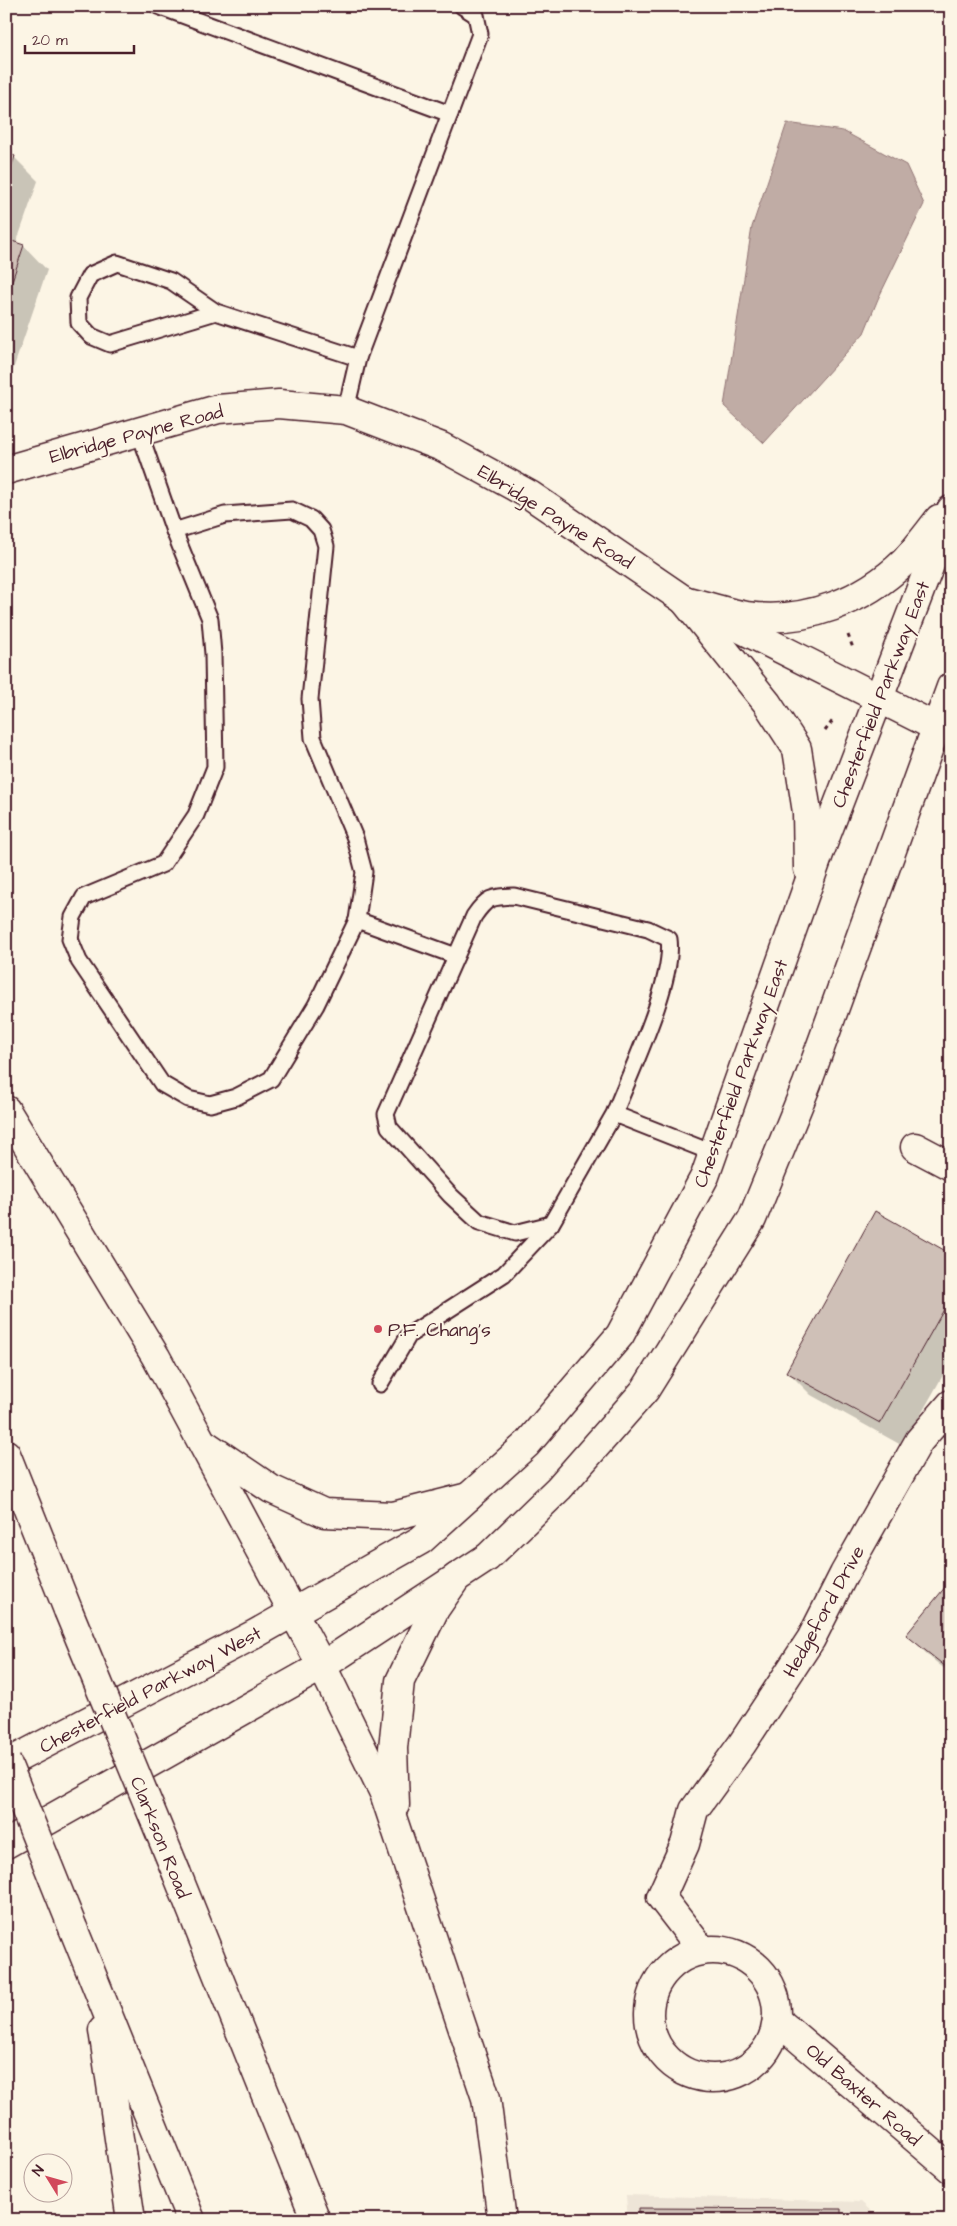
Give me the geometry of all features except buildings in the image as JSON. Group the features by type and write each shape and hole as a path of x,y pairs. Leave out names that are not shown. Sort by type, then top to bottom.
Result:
{"street":[{"name":"Elbridge Payne Road","path":"6,470 218,409 280,404 346,410 442,447 530,495 684,600 877,699 936,727"},
{"path":"684,600 747,616 788,617 838,606 862,594 904,561 951,504"},
{"name":"Chesterfield Parkway East","path":"293,1613 421,1540 527,1444 620,1335 705,1176 877,699 951,510"},
{"path":"684,600 767,703 797,749 807,812 808,886"},
{"path":"6,1844 322,1666 488,1557 559,1488 644,1390 752,1220 807,1084 951,687"},
{"path":"6,1110 156,1356 322,1666 384,1793 486,2098 502,2220"},
{"path":"915,1147 951,1166"},
{"name":"Hedgeford Drive","path":"702,1950 661,1897 684,1844 694,1810 742,1744 811,1639 844,1574 919,1441 951,1404"},
{"path":"202,1442 271,1489 324,1513 393,1516 468,1497"},
{"name":"Clarkson Road","path":"6,1454 316,2220"},
{"path":"395,1827 393,1748 400,1681 435,1609 457,1577"},
{"name":"Chesterfield Parkway West","path":"6,1762 293,1613"},
{"path":"6,1762 191,2220"},
{"path":"702,1950 722,1950 740,1956 757,1966 769,1982 776,2000 777,2020 771,2041 759,2059 741,2072 720,2078 697,2077 677,2068 661,2054 651,2034 648,2012 652,1990 664,1972 681,1958 702,1950"},
{"path":"96,1984 131,2220"},
{"name":"Old Baxter Road","path":"777,2020 951,2169"}],"lane":[{"path":"158,6 450,114"},
{"path":"346,410 358,358 480,34 476,16 462,6"},
{"path":"216,312 110,344 91,336 79,323 78,298 90,275 117,263 171,281 216,312 358,358"},
{"path":"139,431 174,531 210,620 213,654 215,767 196,815 163,864 84,896 73,917 70,939 79,961 162,1084 188,1099 210,1104 236,1098 271,1078 316,1005 356,920 364,872 354,838 313,738 310,699 326,546 321,530 311,519 292,510 225,515 174,531"},
{"path":"380,1384 409,1335 504,1274 551,1224 614,1114 658,1002 671,952 669,939 648,928 514,896 500,896 484,901 474,916 386,1114 388,1127 450,1195 479,1222 515,1233 551,1224"},
{"path":"356,920 456,956"},
{"path":"614,1114 713,1153"}],"path":[{"path":"844,626 855,654"},
{"path":"822,734 834,720"}],"shaded area":[{"path":"787,123 843,131 906,165 924,204 878,299 864,333 764,443 724,406 752,227"},
{"path":"626,2195 861,2202 881,2220 628,2220"}],"place":[{"name":"P.F. Chang's","path":"378,1329"}]}
